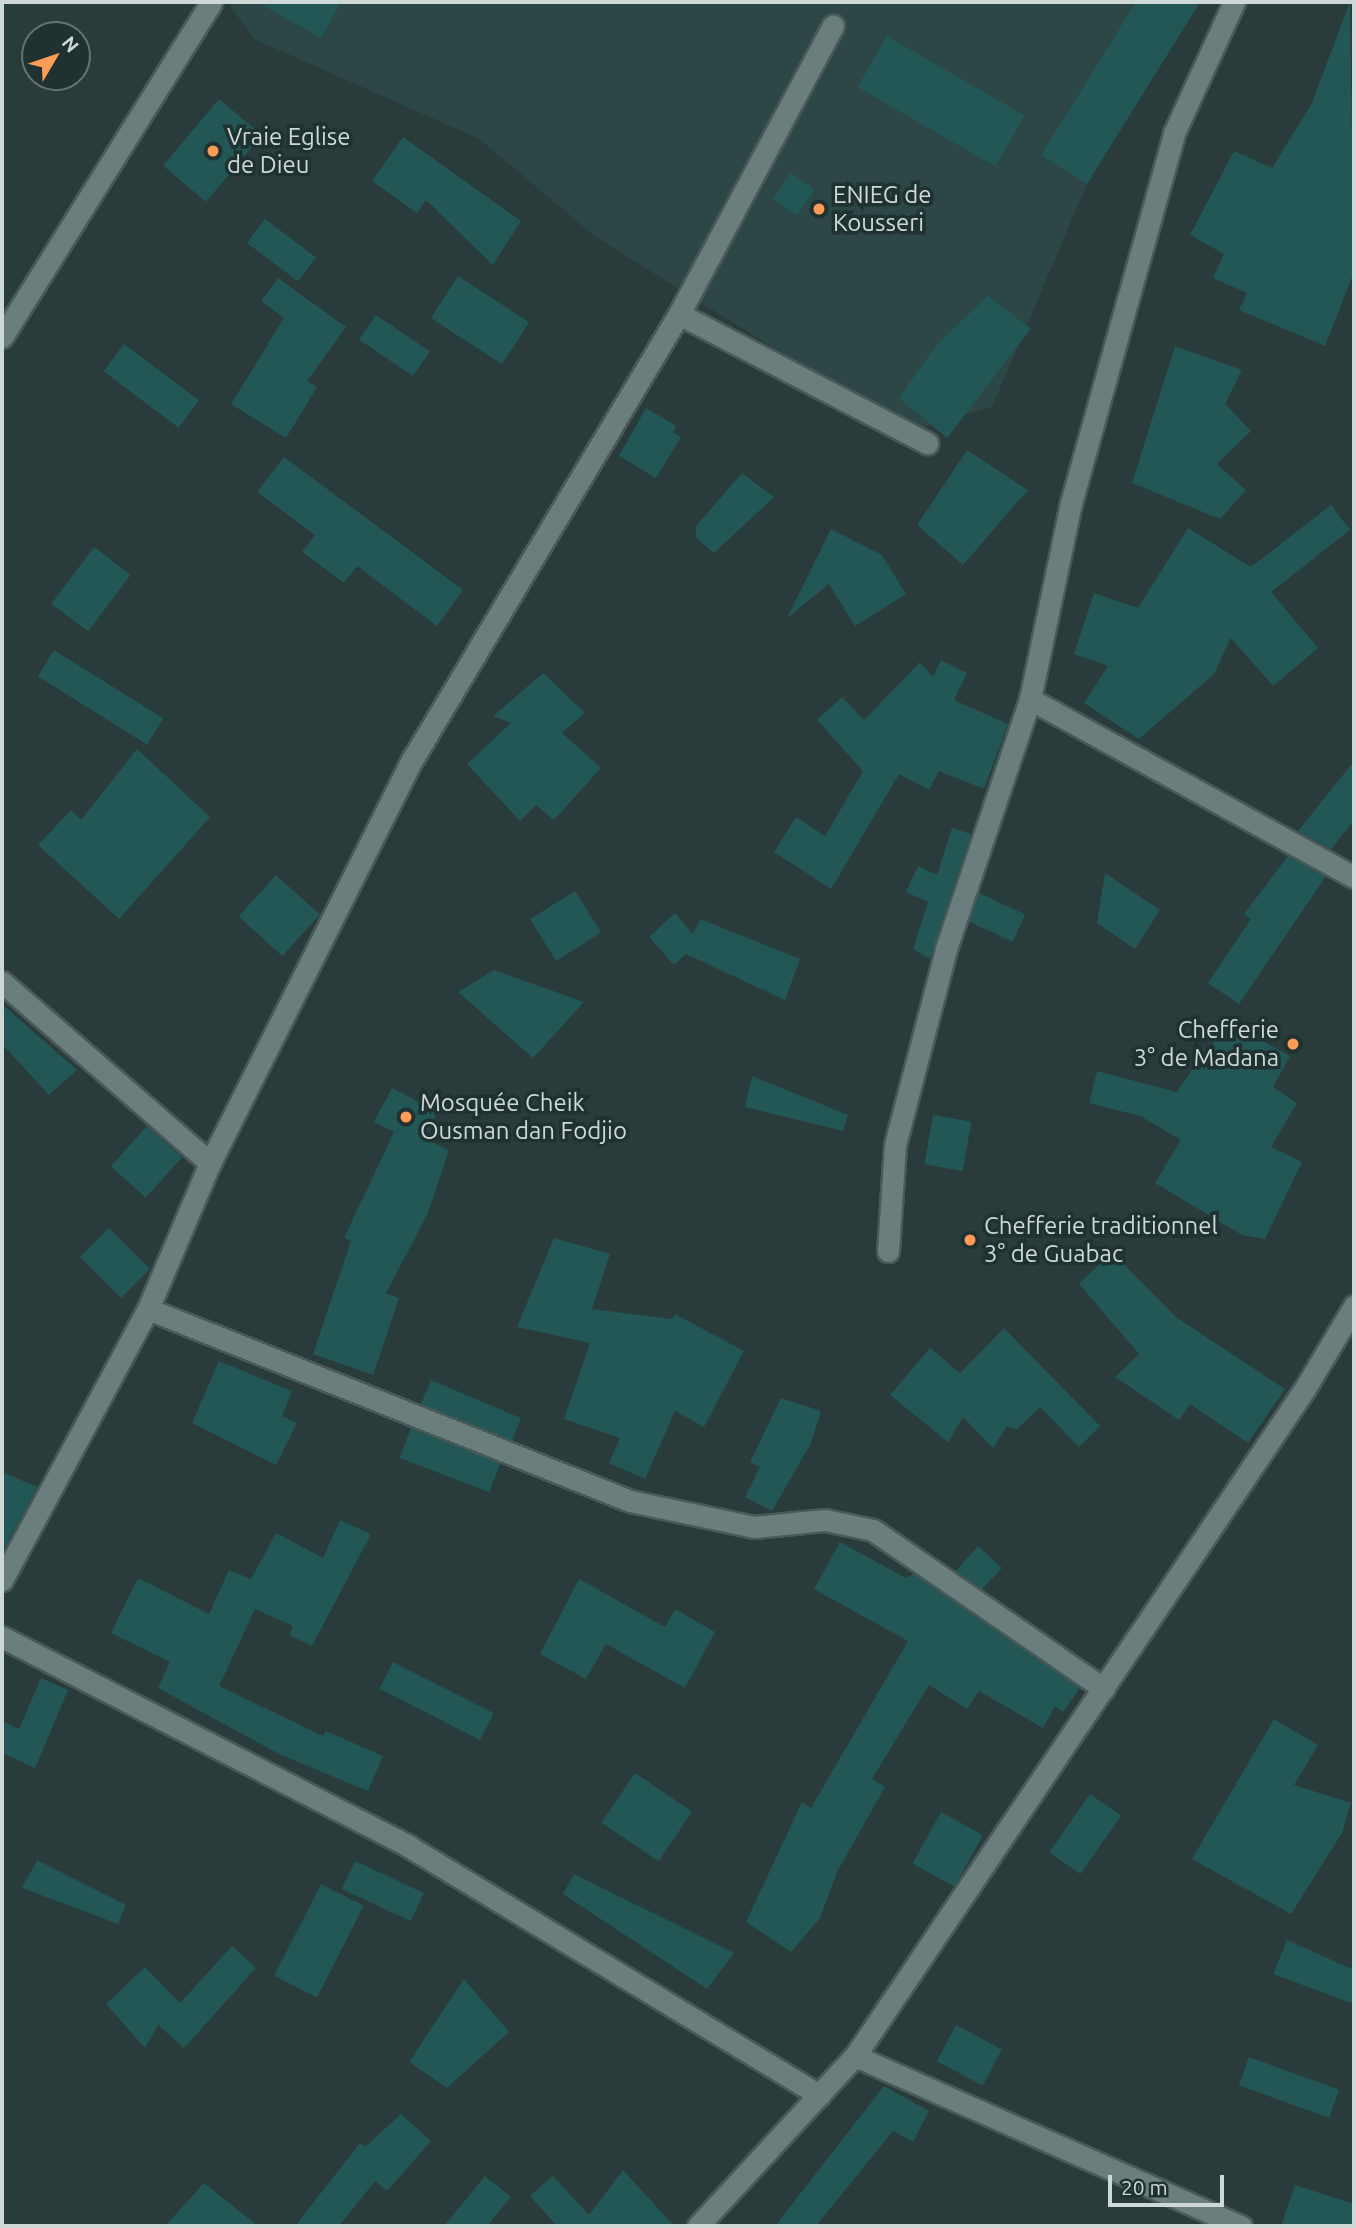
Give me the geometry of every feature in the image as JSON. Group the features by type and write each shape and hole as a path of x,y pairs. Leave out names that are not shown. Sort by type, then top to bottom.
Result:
{"street":[{"path":"2,337 211,2"},
{"path":"888,1251 895,1145 947,946 1030,699 1071,503 1174,133 1234,2"},
{"path":"2,1580 148,1309 210,1163 412,760 679,314 833,26"},
{"path":"679,314 927,443"},
{"path":"1030,699 1354,877"},
{"path":"2,982 210,1163"},
{"path":"698,2226 855,2056 1104,1689 1354,1306"},
{"path":"148,1309 556,1475 678,1516 754,1527 825,1520 873,1530 1104,1689"},
{"path":"2,1637 408,1846 819,2095"},
{"path":"855,2056 1241,2226"}],"shaded area":[{"name":"ENIEG de Kousseri","path":"1200,2 1087,184 992,407 907,432 596,237 479,139 254,39 228,3"}],"building":[{"path":"257,2 341,2 321,38"},
{"path":"1136,2 1200,2 1087,184 1041,155"},
{"path":"1350,2 1354,272 1325,346 1239,310 1247,293 1213,278 1224,254 1190,235 1234,151 1272,168 1311,105"},
{"path":"887,36 1025,115 995,167 858,87"},
{"name":"Vraie Eglise de Dieu","path":"219,99 262,135 206,202 163,166"},
{"path":"403,137 521,221 493,265 426,200 417,213 372,181"},
{"path":"791,173 815,190 796,216 773,199"},
{"path":"265,219 316,258 298,281 247,243"},
{"path":"458,276 529,322 502,364 431,318"},
{"path":"278,278 346,327 307,381 317,387 286,438 231,404 284,318 261,301"},
{"path":"988,296 1031,329 947,438 899,398 938,343"},
{"path":"376,315 430,351 413,376 359,340"},
{"path":"124,344 199,401 179,428 104,371"},
{"path":"1175,346 1242,370 1225,404 1251,431 1217,464 1246,490 1220,519 1132,483"},
{"path":"646,408 676,426 673,432 681,437 656,478 619,456"},
{"path":"967,450 1028,490 963,565 917,525"},
{"path":"284,457 463,590 437,626 357,566 344,583 302,552 315,535 257,492"},
{"path":"742,473 774,497 714,553 696,538 696,526"},
{"path":"1331,505 1350,530 1271,592 1318,648 1273,686 1231,638 1214,674 1139,739 1084,703 1108,666 1074,654 1094,593 1138,608 1188,528 1251,567"},
{"path":"831,529 882,555 906,594 855,626 829,584 787,618"},
{"path":"94,547 131,575 88,631 51,604"},
{"path":"54,650 163,718 147,745 38,676"},
{"path":"941,660 967,673 954,700 1008,724 984,789 939,771 929,790 899,774 831,889 774,852 796,817 825,836 863,771 817,720 842,697 864,720 920,662 933,677"},
{"path":"543,673 585,713 562,733 601,768 554,820 536,805 520,821 467,764 511,723 493,716"},
{"path":"137,749 210,817 119,919 38,845 71,810 81,820"},
{"path":"1354,761 1354,820 1331,849 1298,831"},
{"path":"952,828 971,834 930,959 913,949 928,902 906,892 918,866 937,875"},
{"path":"1288,856 1326,876 1239,1004 1208,983 1251,919 1244,914"},
{"path":"1105,873 1160,910 1135,949 1097,923"},
{"path":"276,875 320,914 282,956 239,917"},
{"path":"575,891 601,933 556,961 530,919"},
{"path":"979,893 1025,915 1013,942 966,920"},
{"path":"675,913 693,934 700,919 800,959 785,1000 686,954 674,965 649,937"},
{"path":"494,970 584,1002 533,1058 458,992"},
{"path":"2,1004 77,1070 49,1095 2,1044"},
{"path":"1225,1021 1290,1056 1273,1087 1297,1103 1271,1147 1302,1162 1265,1239 1242,1235 1155,1183 1181,1140 1140,1116 1089,1103 1097,1071 1177,1092"},
{"path":"752,1076 848,1115 843,1131 745,1107"},
{"path":"392,1088 438,1112 423,1138 449,1150 428,1213 386,1293 399,1298 373,1375 313,1354 351,1241 344,1238 394,1132 374,1122"},
{"path":"933,1115 971,1122 963,1171 924,1164"},
{"path":"147,1126 182,1157 146,1198 111,1166"},
{"path":"109,1228 150,1269 121,1298 80,1257"},
{"path":"554,1238 610,1254 592,1309 672,1319 675,1314 744,1351 704,1427 675,1411 645,1479 609,1463 620,1438 564,1419 590,1343 517,1327"},
{"path":"1112,1252 1176,1317 1285,1389 1248,1443 1190,1404 1179,1420 1115,1377 1139,1354 1079,1284"},
{"path":"1004,1328 1100,1426 1079,1447 1040,1407 1016,1430 1007,1426 993,1448 963,1417 948,1442 890,1395 930,1348 960,1373"},
{"path":"219,1361 292,1391 282,1416 297,1423 276,1465 192,1423"},
{"path":"431,1380 521,1418 511,1442 421,1404"},
{"path":"781,1398 821,1411 811,1443 772,1511 745,1497 760,1467 750,1462"},
{"path":"411,1428 501,1462 489,1492 400,1458"},
{"path":"2,1472 37,1487 2,1553"},
{"path":"340,1520 371,1534 312,1646 289,1635 293,1626 255,1609 219,1686 323,1736 326,1731 383,1756 368,1791 281,1755 158,1688 170,1662 111,1633 138,1578 209,1614 229,1570 251,1579 276,1533 323,1558"},
{"path":"840,1542 906,1578 913,1574 1080,1688 1063,1712 1055,1706 1043,1728 979,1691 967,1709 929,1685 872,1779 885,1787 837,1872 820,1918 791,1952 746,1922 802,1802 811,1808 908,1641 814,1589"},
{"path":"978,1546 1002,1568 982,1589 956,1571"},
{"path":"579,1579 665,1627 675,1609 715,1632 685,1688 606,1644 586,1679 540,1654"},
{"path":"393,1662 494,1713 480,1740 379,1689"},
{"path":"41,1678 68,1690 35,1768 2,1753 2,1721 19,1729"},
{"path":"1274,1719 1318,1745 1294,1785 1351,1803 1342,1833 1291,1914 1192,1859"},
{"path":"635,1773 692,1812 659,1861 601,1823"},
{"path":"1090,1794 1121,1816 1080,1874 1049,1852"},
{"path":"941,1812 983,1835 954,1887 912,1864"},
{"path":"37,1860 126,1905 118,1924 22,1888"},
{"path":"355,1861 424,1893 411,1921 342,1889"},
{"path":"574,1874 734,1953 707,1989 563,1894"},
{"path":"321,1884 364,1906 317,1998 274,1976"},
{"path":"1287,1940 1354,1970 1354,2004 1273,1974"},
{"path":"232,1946 256,1968 184,2048 158,2025 145,2048 106,2004 145,1967 180,2003"},
{"path":"464,1979 509,2032 447,2088 409,2062"},
{"path":"956,2025 1002,2049 983,2086 937,2061"},
{"path":"1249,2057 1339,2090 1329,2118 1239,2085"},
{"path":"884,2086 929,2111 913,2142 893,2131 816,2226 775,2226"},
{"path":"401,2114 431,2141 387,2191 375,2181 339,2226 295,2226 360,2143 365,2147"},
{"path":"623,2170 674,2226 557,2226 530,2196 553,2176 589,2215"},
{"path":"485,2176 511,2197 487,2226 444,2226"},
{"path":"204,2183 258,2226 165,2226"},
{"path":"1295,2185 1354,2204 1354,2226 1281,2226"}],"place":[{"name":"Vraie Eglise de Dieu","path":"213,151"},
{"name":"ENIEG de Kousseri","path":"819,209"},
{"name":"Chefferie 3° de Madana","path":"1293,1044"},
{"name":"Mosquée Cheik Ousman dan Fodjio","path":"406,1117"},
{"name":"Chefferie traditionnel 3° de Guabac","path":"970,1240"}]}
